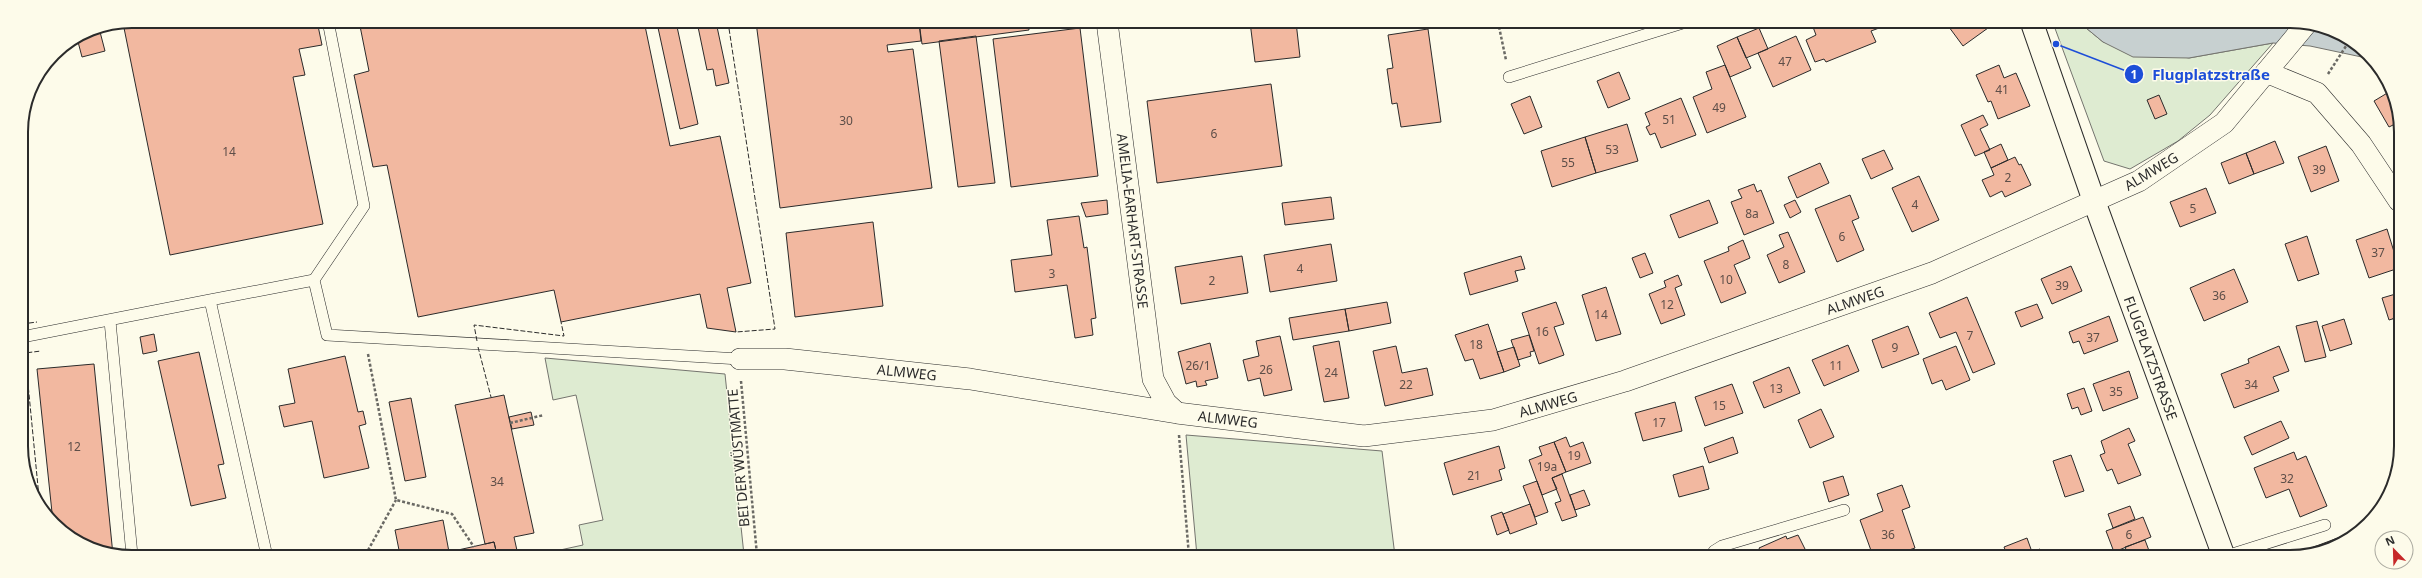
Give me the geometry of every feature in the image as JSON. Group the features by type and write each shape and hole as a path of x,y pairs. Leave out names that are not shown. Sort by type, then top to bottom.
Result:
{"street":[{"name":"AMELIA-EARHART-STRASSE","path":"1108,28 1153,379 1166,403 1177,413"},
{"name":"FLUGPLATZSTRASSE","path":"2034,28 2094,201 2221,550"},
{"name":"ALMWEG","path":"740,359 785,359 970,379 1177,413 1364,436 1493,420 1625,381 1932,273 2139,181 2224,123 2302,29"},
{"path":"2271,66 2317,93 2361,144 2394,194"}],"lane":[{"path":"28,336 314,280 364,206 329,28"},
{"path":"1509,76 1666,28"},
{"path":"314,280 327,336 740,359"},
{"path":"210,300 266,550"},
{"path":"110,321 132,550"},
{"path":"1716,550 1722,546 1844,510"},
{"path":"2246,550 2325,525"}],"path":[{"path":"1499,28 1509,76"},
{"path":"2331,70 2347,45"},
{"path":"365,338 396,500 368,550"},
{"name":"BEI DER WÜSTMATTE","path":"740,359 756,550"},
{"path":"1177,413 1188,550"},
{"path":"510,423 544,415"},
{"path":"396,500 452,514 474,547"}],"green space":[{"path":"2055,28 2086,28 2103,42 2189,58 2273,43 2210,115 2178,141 2130,169 2104,161"},
{"path":"545,358 725,374 743,550 560,550 583,545 579,525 603,520 576,395 553,400"},
{"path":"1186,435 1382,451 1394,550 1196,550"}],"shaded area":[{"path":"2086,28 2290,28 2310,30 2336,39 2348,46 2361,57 2310,46 2273,43 2189,58 2133,57 2103,42"}],"building":[{"path":"318,28 322,45 299,49 305,75 293,77 323,224 170,255 124,29"},
{"path":"360,28 645,28 670,146 720,136 751,283 727,288 736,332 707,328 700,294 561,322 554,290 418,317 387,165 373,167 354,75 369,71"},
{"path":"658,28 677,28 698,124 680,129"},
{"path":"698,28 717,28 729,83 716,86 713,69 707,70"},
{"path":"757,28 920,28 921,41 887,45 888,52 913,49 932,188 780,208"},
{"path":"920,28 1029,28 1029,30 922,44"},
{"path":"1080,28 1098,176 1011,187 993,39"},
{"path":"1251,28 1297,28 1300,57 1255,62"},
{"path":"1759,28 1768,49 1746,58 1737,37"},
{"path":"1813,28 1879,28 1871,31 1876,42 1826,62 1824,59 1815,62 1806,40 1816,35"},
{"path":"1950,28 1988,28 1963,46"},
{"path":"1428,29 1441,122 1401,127 1397,103 1392,104 1387,69 1393,68 1388,35"},
{"path":"100,34 105,51 82,57 78,43"},
{"path":"976,36 995,183 958,187 939,41"},
{"path":"1796,36 1811,70 1773,87 1758,53"},
{"path":"1737,37 1751,68 1730,77 1717,46"},
{"path":"1725,65 1746,117 1707,133 1693,97 1712,89 1706,72"},
{"path":"1999,65 2004,78 2016,73 2030,106 1998,119 1991,101 1988,102 1976,75"},
{"path":"1619,72 1630,99 1608,108 1597,81"},
{"path":"1271,84 1282,166 1157,183 1147,101"},
{"path":"2386,94 2392,112 2394,125 2389,127 2374,101"},
{"path":"2159,95 2167,114 2155,119 2147,100"},
{"path":"1530,96 1542,127 1524,134 1511,104"},
{"path":"1681,98 1696,135 1661,148 1655,133 1650,135 1646,127 1650,125 1645,113"},
{"path":"1983,115 1988,125 1980,129 1990,150 1975,156 1961,125"},
{"path":"1627,124 1638,161 1596,173 1585,137"},
{"path":"1585,137 1596,173 1552,187 1541,151"},
{"path":"2275,141 2284,163 2254,174 2246,153"},
{"path":"2001,144 2008,160 1991,168 1984,152"},
{"path":"2326,146 2339,181 2311,192 2298,157"},
{"path":"1884,150 1893,169 1871,179 1862,159"},
{"path":"2246,153 2254,174 2229,184 2221,163"},
{"path":"2015,157 2019,165 2021,164 2031,185 2005,197 2002,191 1990,197 1982,180 1994,175 1991,168"},
{"path":"1820,163 1829,183 1797,198 1788,177"},
{"path":"1919,176 1939,220 1912,232 1892,188"},
{"path":"1754,184 1757,192 1761,190 1774,223 1744,235 1731,202 1742,198 1738,190"},
{"path":"2206,188 2216,213 2180,227 2170,202"},
{"path":"1850,195 1859,218 1852,221 1864,250 1837,262 1815,209"},
{"path":"1331,197 1334,219 1285,225 1282,203"},
{"path":"1107,200 1108,214 1086,217 1081,203"},
{"path":"1709,200 1718,223 1679,238 1670,215"},
{"path":"1795,200 1801,212 1790,218 1784,205"},
{"path":"1079,216 1084,248 1087,247 1096,318 1091,319 1093,335 1075,338 1067,285 1015,292 1011,260 1052,255 1047,220"},
{"path":"873,222 883,306 795,317 786,233"},
{"path":"2387,229 2394,252 2394,270 2369,278 2356,240"},
{"path":"1788,232 1805,272 1779,283 1767,255 1784,247 1779,235"},
{"path":"2307,236 2319,274 2298,281 2285,244"},
{"path":"1743,240 1750,258 1734,265 1746,293 1721,303 1704,261 1729,251 1728,247"},
{"path":"1331,244 1337,281 1270,292 1264,255"},
{"path":"1645,253 1653,273 1640,278 1632,258"},
{"path":"1242,256 1248,293 1181,304 1175,267"},
{"path":"1521,256 1525,269 1515,271 1518,281 1470,295 1464,273"},
{"path":"2071,266 2082,291 2052,304 2041,279"},
{"path":"2234,269 2248,302 2204,321 2190,288"},
{"path":"1678,275 1682,285 1675,288 1685,315 1661,324 1649,294 1666,287 1664,281"},
{"path":"1606,287 1621,334 1596,341 1582,295"},
{"path":"2394,294 2394,318 2389,320 2382,298"},
{"path":"1967,297 1995,364 1973,373 1956,332 1940,338 1929,313"},
{"path":"1387,302 1391,323 1349,331 1345,309"},
{"path":"1556,302 1564,324 1554,327 1564,355 1539,364 1522,313"},
{"path":"2037,304 2043,318 2021,327 2015,312"},
{"path":"1345,309 1349,331 1293,340 1289,318"},
{"path":"2109,316 2118,341 2084,354 2079,341 2073,343 2069,332"},
{"path":"2344,319 2352,344 2330,351 2322,326"},
{"path":"2317,321 2326,357 2305,362 2296,326"},
{"path":"1488,324 1504,372 1480,379 1473,359 1465,361 1455,335"},
{"path":"1908,326 1919,354 1882,368 1872,340"},
{"path":"154,334 157,351 143,354 140,337"},
{"path":"1529,335 1534,351 1530,352 1531,356 1518,360 1511,340"},
{"path":"1280,336 1292,390 1264,396 1260,378 1248,381 1243,360 1259,356 1256,341"},
{"path":"1339,341 1349,398 1324,402 1313,346"},
{"path":"1210,343 1218,378 1205,381 1207,385 1197,387 1196,381 1186,384 1178,352"},
{"path":"1848,345 1859,371 1824,386 1812,360"},
{"path":"1396,346 1402,373 1427,368 1433,395 1385,406 1373,351"},
{"path":"1956,346 1970,380 1946,390 1942,380 1932,384 1923,359"},
{"path":"2279,346 2289,371 2273,377 2279,391 2234,408 2221,374 2249,363 2248,359"},
{"path":"1514,347 1520,366 1504,372 1497,352"},
{"path":"199,352 224,464 218,465 226,498 191,506 158,361"},
{"path":"345,356 358,412 363,411 366,424 359,426 369,468 324,478 312,421 284,427 279,406 295,403 288,369"},
{"path":"94,364 112,548 92,542 80,536 69,528 52,511 37,369"},
{"path":"1789,367 1800,393 1764,408 1753,382"},
{"path":"2129,371 2138,398 2103,411 2093,384"},
{"path":"1732,384 1743,413 1705,426 1695,397"},
{"path":"2084,388 2092,411 2081,415 2078,407 2072,409 2067,394"},
{"path":"504,395 534,533 514,537 517,550 496,550 494,542 485,544 455,405"},
{"path":"411,398 426,477 405,481 389,402"},
{"path":"1675,402 1682,431 1643,441 1635,413"},
{"path":"1821,409 1834,437 1810,448 1798,420"},
{"path":"531,412 534,425 512,429 509,417"},
{"path":"2281,421 2289,438 2252,455 2244,437"},
{"path":"2129,428 2135,441 2128,444 2141,475 2118,484 2112,469 2107,471 2100,455 2105,453 2101,441"},
{"path":"1566,437 1570,447 1583,442 1591,463 1566,472 1554,442"},
{"path":"1733,437 1738,453 1709,463 1704,448"},
{"path":"1554,442 1566,472 1552,478 1557,489 1542,495 1529,460 1542,455 1539,447"},
{"path":"1499,446 1505,468 1499,470 1502,480 1453,495 1444,463"},
{"path":"2294,452 2297,460 2306,456 2327,506 2300,517 2289,489 2266,498 2254,468"},
{"path":"2071,455 2084,491 2065,497 2053,461"},
{"path":"1703,466 1709,489 1679,497 1673,475"},
{"path":"1562,474 1577,516 1562,521 1555,503 1561,501 1552,478"},
{"path":"1843,476 1849,495 1829,502 1823,482"},
{"path":"1537,481 1548,512 1535,517 1523,486"},
{"path":"1902,485 1910,507 1902,510 1915,548 1909,550 1871,550 1860,520 1883,511 1877,494"},
{"path":"1584,490 1590,505 1575,510 1570,495"},
{"path":"1530,504 1537,524 1510,534 1503,514"},
{"path":"2130,506 2135,519 2113,528 2108,514"},
{"path":"1502,512 1509,530 1497,535 1491,516"},
{"path":"2143,517 2151,537 2119,550 2113,550 2106,531"},
{"path":"443,520 449,550 399,550 395,530"},
{"path":"1798,535 1806,550 1760,550 1759,548 1786,536 1787,539"},
{"path":"2027,538 2031,550 2005,550 2004,547"},
{"path":"2339,538 2330,542 2314,547"},
{"path":"2145,540 2149,550 2126,550 2125,547"},
{"path":"494,542 496,550 458,550"}],"fence":[{"path":"729,28 775,329 736,332"},
{"path":"28,323 37,322"},
{"path":"477,341 474,325 564,336 561,322"},
{"path":"478,347 491,397"},
{"path":"28,353 41,351"},
{"path":"28,384 38,491"}],"place":[{"name":"Flugplatzstraße","path":"2056,44"}]}
